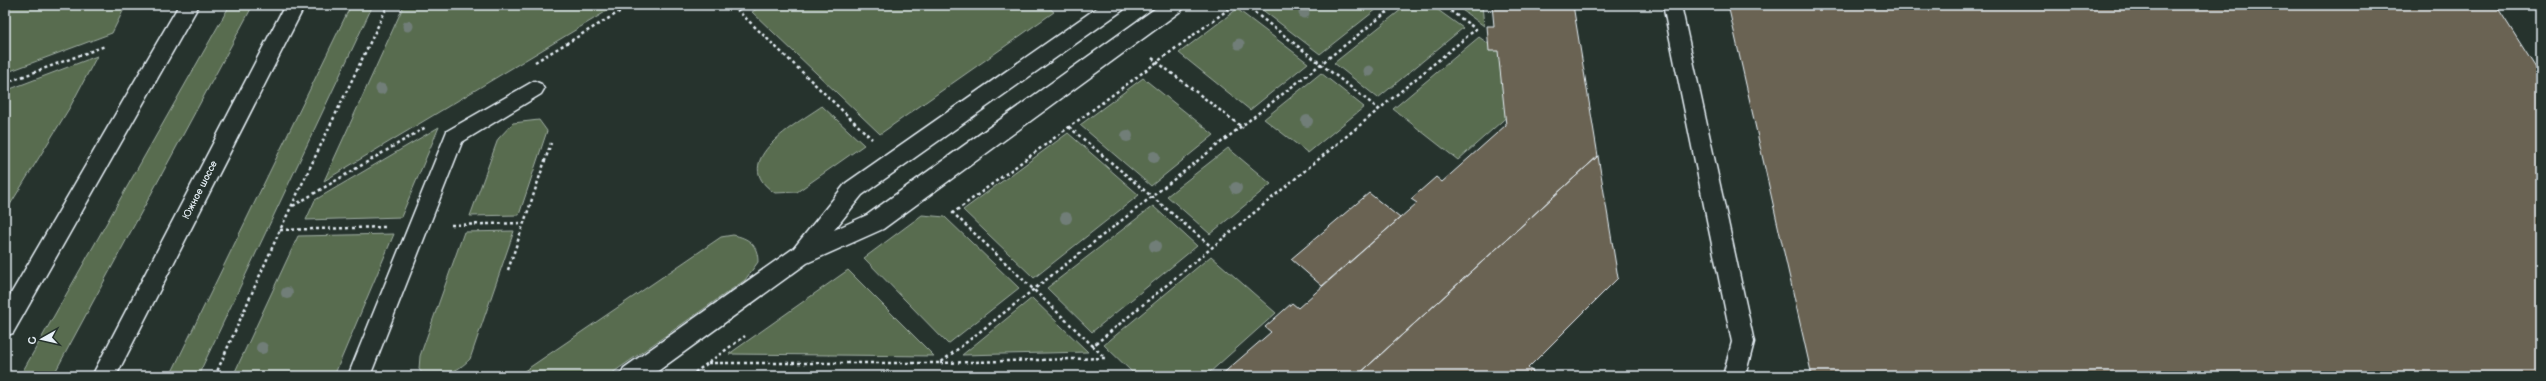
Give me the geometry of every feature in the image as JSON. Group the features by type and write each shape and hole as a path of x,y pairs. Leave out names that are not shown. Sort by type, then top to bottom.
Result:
{"street":[{"path":"5,326 189,5"},
{"name":"Южное шоссе","path":"104,376 295,5"},
{"path":"799,256 854,189 1116,5"},
{"path":"632,376 799,256 875,222 1175,5"}],"lane":[{"path":"1672,5 1743,342 1734,376"},
{"path":"359,376 454,137 534,89"}],"path":[{"path":"215,376 280,230 388,5"},
{"path":"732,5 872,140"},
{"path":"738,10 747,5"},
{"path":"708,363 940,363 1105,358 953,213 1234,5"},
{"path":"1245,5 1380,110"},
{"path":"940,363 1151,195 1242,128 1396,5"},
{"path":"1093,346 1476,29 1442,5"},
{"path":"1128,39 1242,128"},
{"path":"5,83 105,46"},
{"path":"1069,127 1213,248"},
{"path":"508,270 552,143"}],"green space":[{"path":"5,5 126,5 112,33 5,73"},
{"path":"230,5 253,5 53,376 20,376"},
{"path":"351,5 373,5 198,376 170,376"},
{"path":"404,5 617,5 324,181"},
{"path":"763,5 1046,5 1054,12 880,134 752,12"},
{"path":"1256,5 1382,5 1320,54"},
{"path":"1407,5 1431,5 1463,28 1378,98 1334,63"},
{"path":"1455,5 1482,5 1484,26"},
{"path":"1237,9 1308,63 1250,110 1179,53"},
{"path":"1479,37 1507,57 1510,114 1458,160 1393,109"},
{"path":"97,56 70,107 5,213 5,91"},
{"path":"1321,73 1364,107 1308,153 1264,119"},
{"path":"1143,78 1214,135 1151,186 1080,125"},
{"path":"822,106 864,145 797,192 775,193 762,181 758,168 762,156 771,144 784,133"},
{"path":"539,120 547,131 519,215 470,216 498,139 513,123"},
{"path":"439,127 401,217 306,220 315,200"},
{"path":"1068,133 1139,195 1034,278 963,210"},
{"path":"1228,148 1271,184 1210,234 1167,196"},
{"path":"1153,206 1197,246 1092,332 1047,288"},
{"path":"922,215 945,217 1019,288 948,344 864,258"},
{"path":"514,231 470,359 460,368 450,373 424,376 419,369 420,356 464,232"},
{"path":"394,234 334,376 233,376 298,236"},
{"path":"733,235 744,238 752,243 758,256 758,262 745,280 608,376 517,376 721,237"},
{"path":"1211,256 1276,313 1209,373 1132,372 1104,345"},
{"path":"848,270 934,356 729,354"},
{"path":"1032,298 1088,352 962,355"}],"building":[{"path":"1492,5 1573,5 1598,156 1357,376 1220,376 1271,332 1265,327 1292,303 1298,308 1417,203 1411,199 1436,177 1442,182 1506,125 1498,51 1489,51 1487,26 1494,26"},
{"path":"1728,5 2496,5 2541,76 2541,376 1812,376"},
{"path":"1598,156 1618,278 1528,368 1538,376 1357,376"},
{"path":"1369,193 1400,218 1322,286 1291,259"}]}
